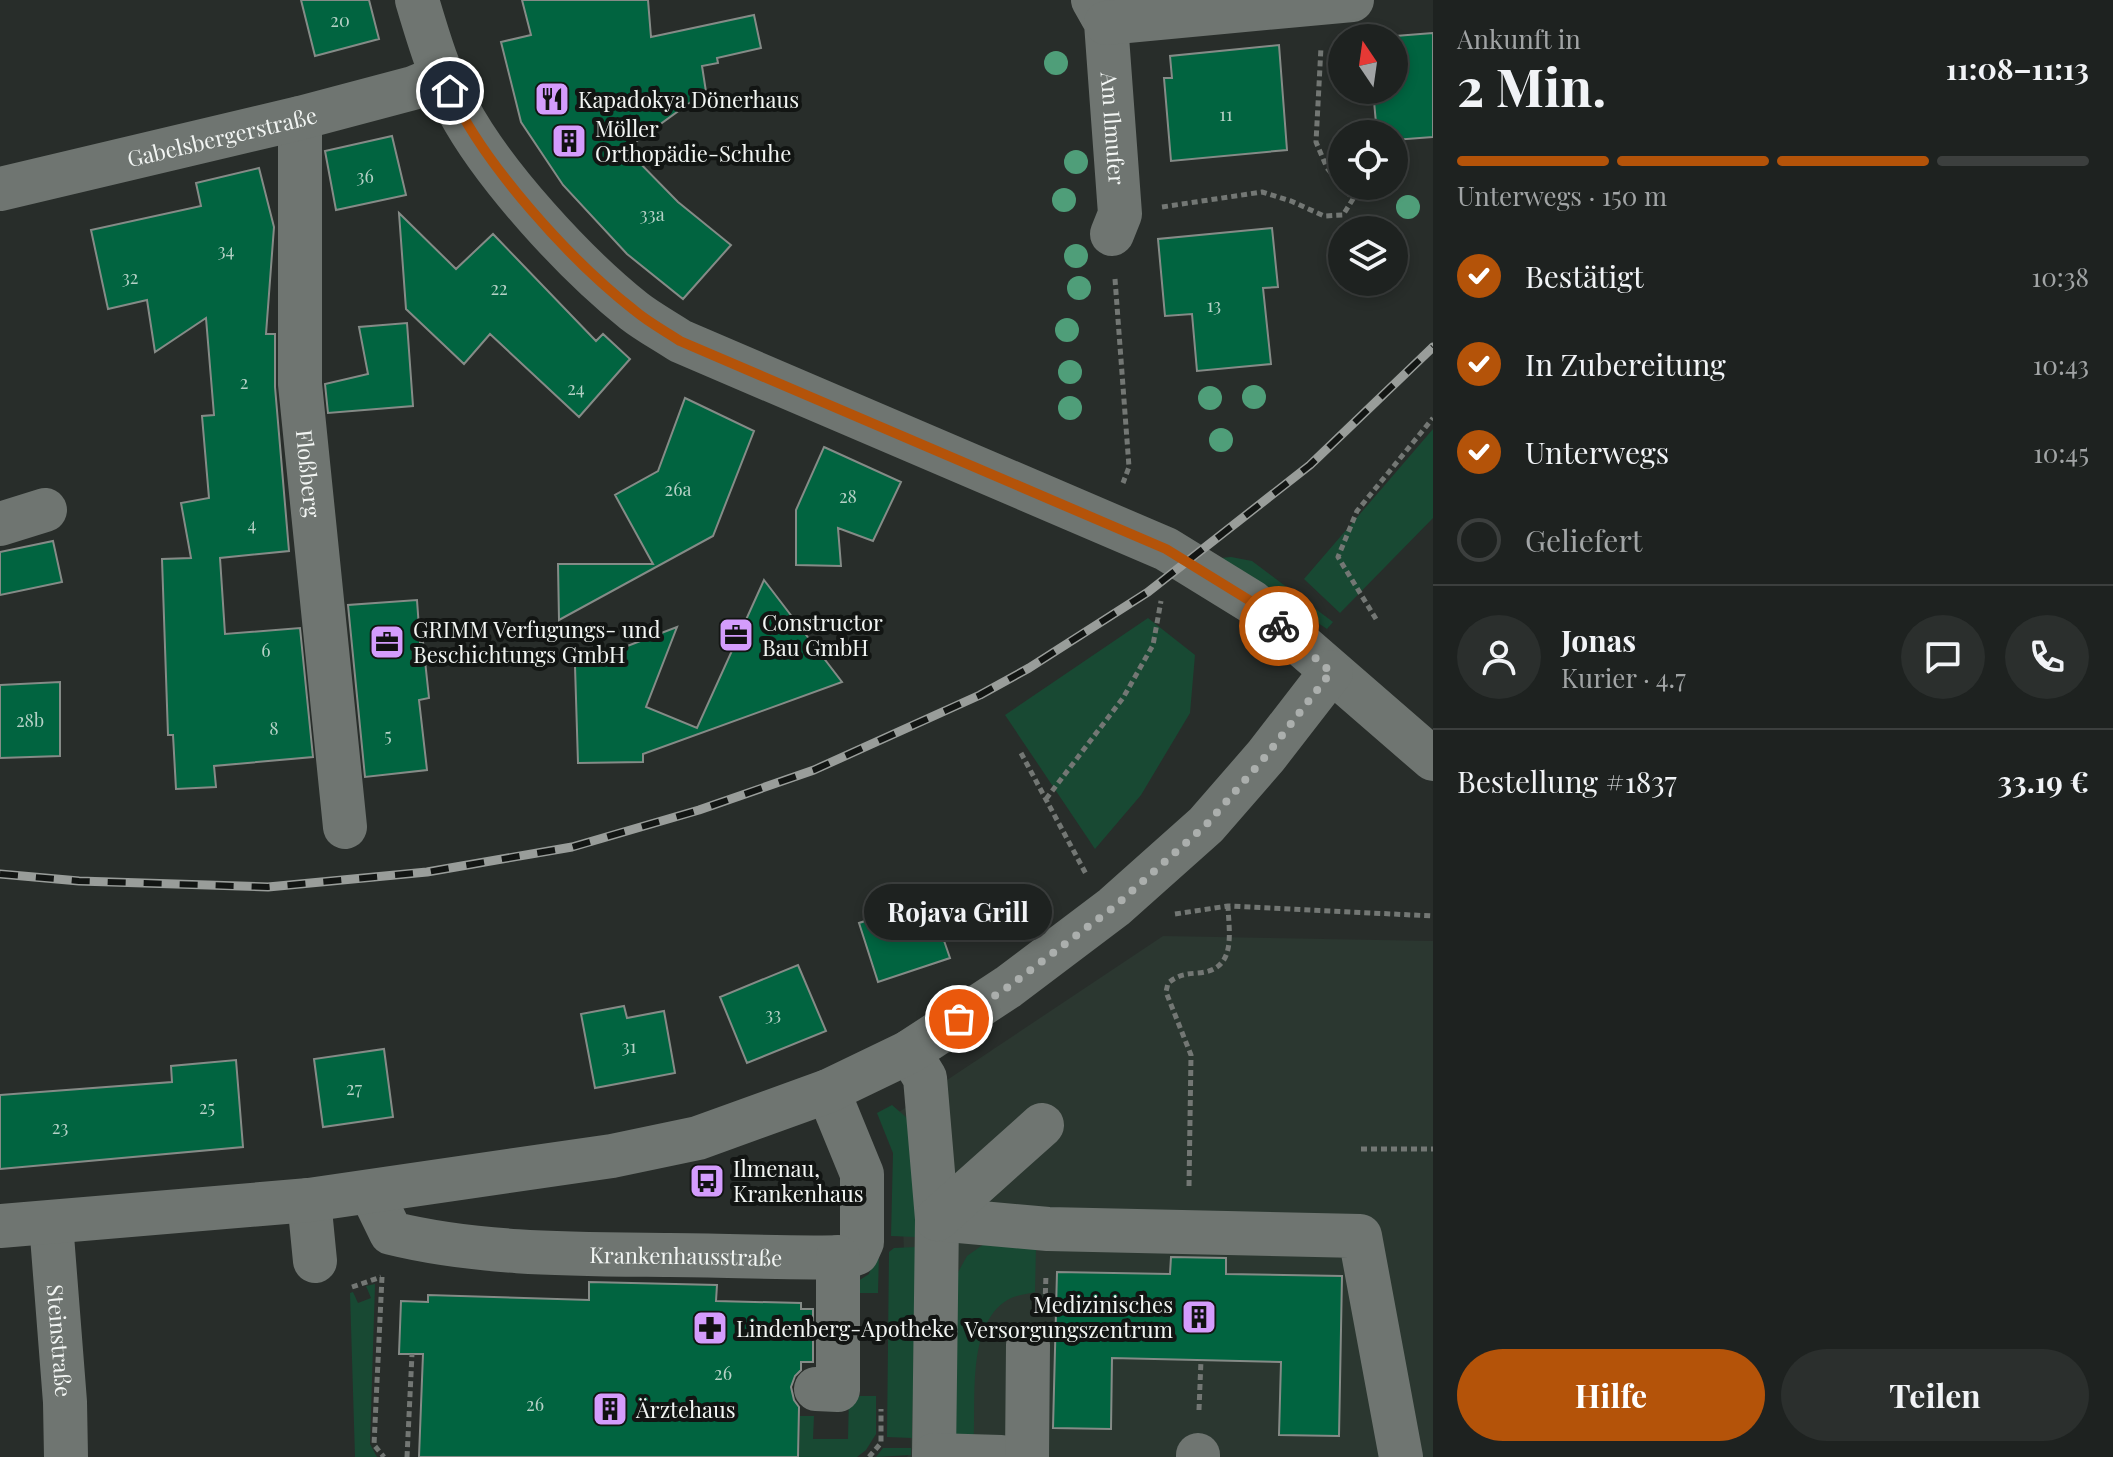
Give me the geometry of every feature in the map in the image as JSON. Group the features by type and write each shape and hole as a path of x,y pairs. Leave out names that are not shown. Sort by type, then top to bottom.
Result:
{"street":[{"path":"417,0 442,76 472,134 508,181 591,272 646,319 680,341 1166,549 1252,602 1433,759"},
{"name":"Am Ilmufer","path":"1116,224 1099,12 1338,1"},
{"name":"Gabelsbergerstraße","path":"0,189 300,118 413,88 442,76"},
{"name":"Floßberg","path":"300,118 300,384 345,827"},
{"path":"0,524 45,510"},
{"path":"0,1226 309,1200 656,1148 698,1138 828,1091 909,1052 1008,987 1114,907 1206,825 1266,756 1331,672"},
{"path":"909,1052 925,1078 937,1219 934,1456 1001,1457"},
{"path":"816,1389 838,1390 838,1257 857,1253 862,1242 862,1174 828,1091"},
{"path":"937,1219 1042,1125"},
{"path":"371,1192 380,1216 391,1233"},
{"path":"309,1200 315,1261"},
{"path":"937,1219 1048,1229 1360,1236 1401,1457"},
{"name":"Steinstraße","path":"51,1223 65,1402 66,1457"},
{"name":"Krankenhausstraße","path":"391,1233 415,1239 507,1249 614,1254 838,1257"},
{"path":"1027,1457 1028,1345"}],"path":[{"path":"1108,523 1129,467 1116,224 1262,192 1324,216 1343,215 1353,199 1327,168 1316,142 1316,110 1338,1"},
{"path":"1376,619 1338,557 1357,511 1433,418"},
{"path":"1046,799 1123,698 1153,645 1161,601"},
{"path":"1021,753 1085,873 1114,907 1151,917 1228,906 1433,916"},
{"path":"1189,1232 1191,1055 1166,992 1168,983 1181,974 1205,972 1220,966 1229,952 1228,906"},
{"path":"1361,1149 1433,1149"},
{"path":"1028,1345 1044,1337 1048,1229"},
{"path":"384,1457 374,1445 382,1277 391,1233"},
{"path":"407,1457 412,1354"}],"shaded area":[{"path":"1163,936 1433,941 1433,1457 907,1457 911,1451 899,1112"}],"green space":[{"path":"1433,429 1433,518 1340,613 1304,579"},
{"path":"1221,558 1252,561 1333,622 1327,629"},
{"path":"1148,618 1195,655 1190,713 1141,795 1095,849 1005,715"},
{"path":"892,1105 907,1118 916,1156 915,1237 891,1236 893,1153 877,1113"},
{"path":"881,1170 878,1293 851,1293 852,1285 869,1274 874,1260"},
{"path":"984,1244 1036,1246 1035,1292 1011,1298 997,1309 987,1323 977,1360 974,1437 951,1437 957,1274 967,1256"},
{"path":"916,1247 912,1438 887,1437 889,1252 894,1248"},
{"path":"375,1284 370,1444 377,1457 355,1457 350,1293 353,1292 358,1303 371,1298 366,1286"},
{"path":"849,1396 876,1396 876,1434 866,1450 857,1457 799,1457 800,1416 814,1416 813,1439 848,1439"},
{"path":"883,1448 911,1448 911,1455 876,1457"}],"building":[{"path":"301,0 369,0 379,39 315,56"},
{"path":"522,0 648,0 651,37 754,15 761,48 717,58 718,63 702,66 707,98 691,102 626,149 678,202 731,245 683,299 627,254 563,185 521,122 501,42 531,35"},
{"path":"1433,33 1433,137 1408,139 1408,120 1376,120 1374,104 1408,104 1408,35"},
{"path":"1279,45 1287,150 1171,161 1164,78 1172,78 1170,56"},
{"path":"392,136 406,195 336,210 325,151"},
{"path":"259,168 274,227 266,334 275,334 275,387 289,551 220,558 225,634 300,628 313,757 214,766 216,787 176,789 173,735 168,735 162,559 191,558 181,503 209,498 202,416 214,415 206,318 155,352 147,300 108,309 91,230 201,206 196,183"},
{"path":"399,213 456,269 493,234 596,341 603,334 630,359 579,417 490,334 464,364 406,309"},
{"path":"1272,228 1278,287 1263,288 1271,364 1197,371 1192,314 1165,316 1158,239"},
{"path":"407,323 413,406 328,413 325,384 368,374 359,327"},
{"path":"685,398 754,431 713,536 559,620 558,564 653,564 615,495 658,471"},
{"path":"824,447 901,482 873,541 838,528 841,566 796,565 796,510"},
{"path":"53,541 62,582 0,595 0,552"},
{"path":"764,580 842,682 643,754 643,762 578,763 575,666 677,627 646,707 697,728"},
{"path":"417,600 429,698 419,700 427,770 365,777 348,605"},
{"path":"60,682 60,756 0,758 0,685"},
{"path":"930,900 950,958 878,982 859,923"},
{"path":"798,965 826,1031 747,1063 720,997"},
{"path":"624,1006 627,1018 664,1011 675,1073 595,1088 581,1014"},
{"path":"384,1049 393,1117 323,1127 314,1059"},
{"path":"236,1060 243,1147 0,1169 0,1095 172,1082 171,1066"},
{"name":"Medizinisches Versorgungszentrum","path":"1171,1257 1226,1258 1226,1274 1342,1276 1339,1436 1279,1435 1281,1362 1112,1358 1111,1429 1053,1428 1057,1272 1170,1274"},
{"name":"Ärztehaus","path":"589,1282 717,1285 716,1301 801,1303 801,1309 813,1309 813,1362 801,1362 801,1370 791,1387 799,1407 798,1457 419,1457 423,1354 399,1354 401,1301 428,1302 428,1295 589,1300"}],"railway":[{"path":"0,874 79,881 268,887 427,872 572,847 699,810 814,770 980,695 1029,668 1148,592 1310,465 1433,347"}],"way so far":[{"path":"959,1019 1008,987 1114,907 1206,825 1266,756 1331,672 1279,626"}],"place":[{"name":"Kapadokya Dönerhaus","path":"552,99"},
{"name":"Möller Orthopädie-Schuhe","path":"569,141"},
{"name":"Constructor Bau GmbH","path":"736,635"},
{"name":"GRIMM Verfugungs- und Beschichtungs GmbH","path":"387,642"},
{"name":"Rojava Grill","path":"959,1019"},
{"name":"Ilmenau, Krankenhaus","path":"707,1181"},
{"name":"Medizinisches Versorgungszentrum","path":"1199,1317"},
{"name":"Lindenberg-Apotheke","path":"710,1328"},
{"name":"Ärztehaus","path":"610,1409"}],"route":[{"path":"450,91 472,134 554,234 635,311 680,341 1166,549 1252,602 1279,626"}]}
